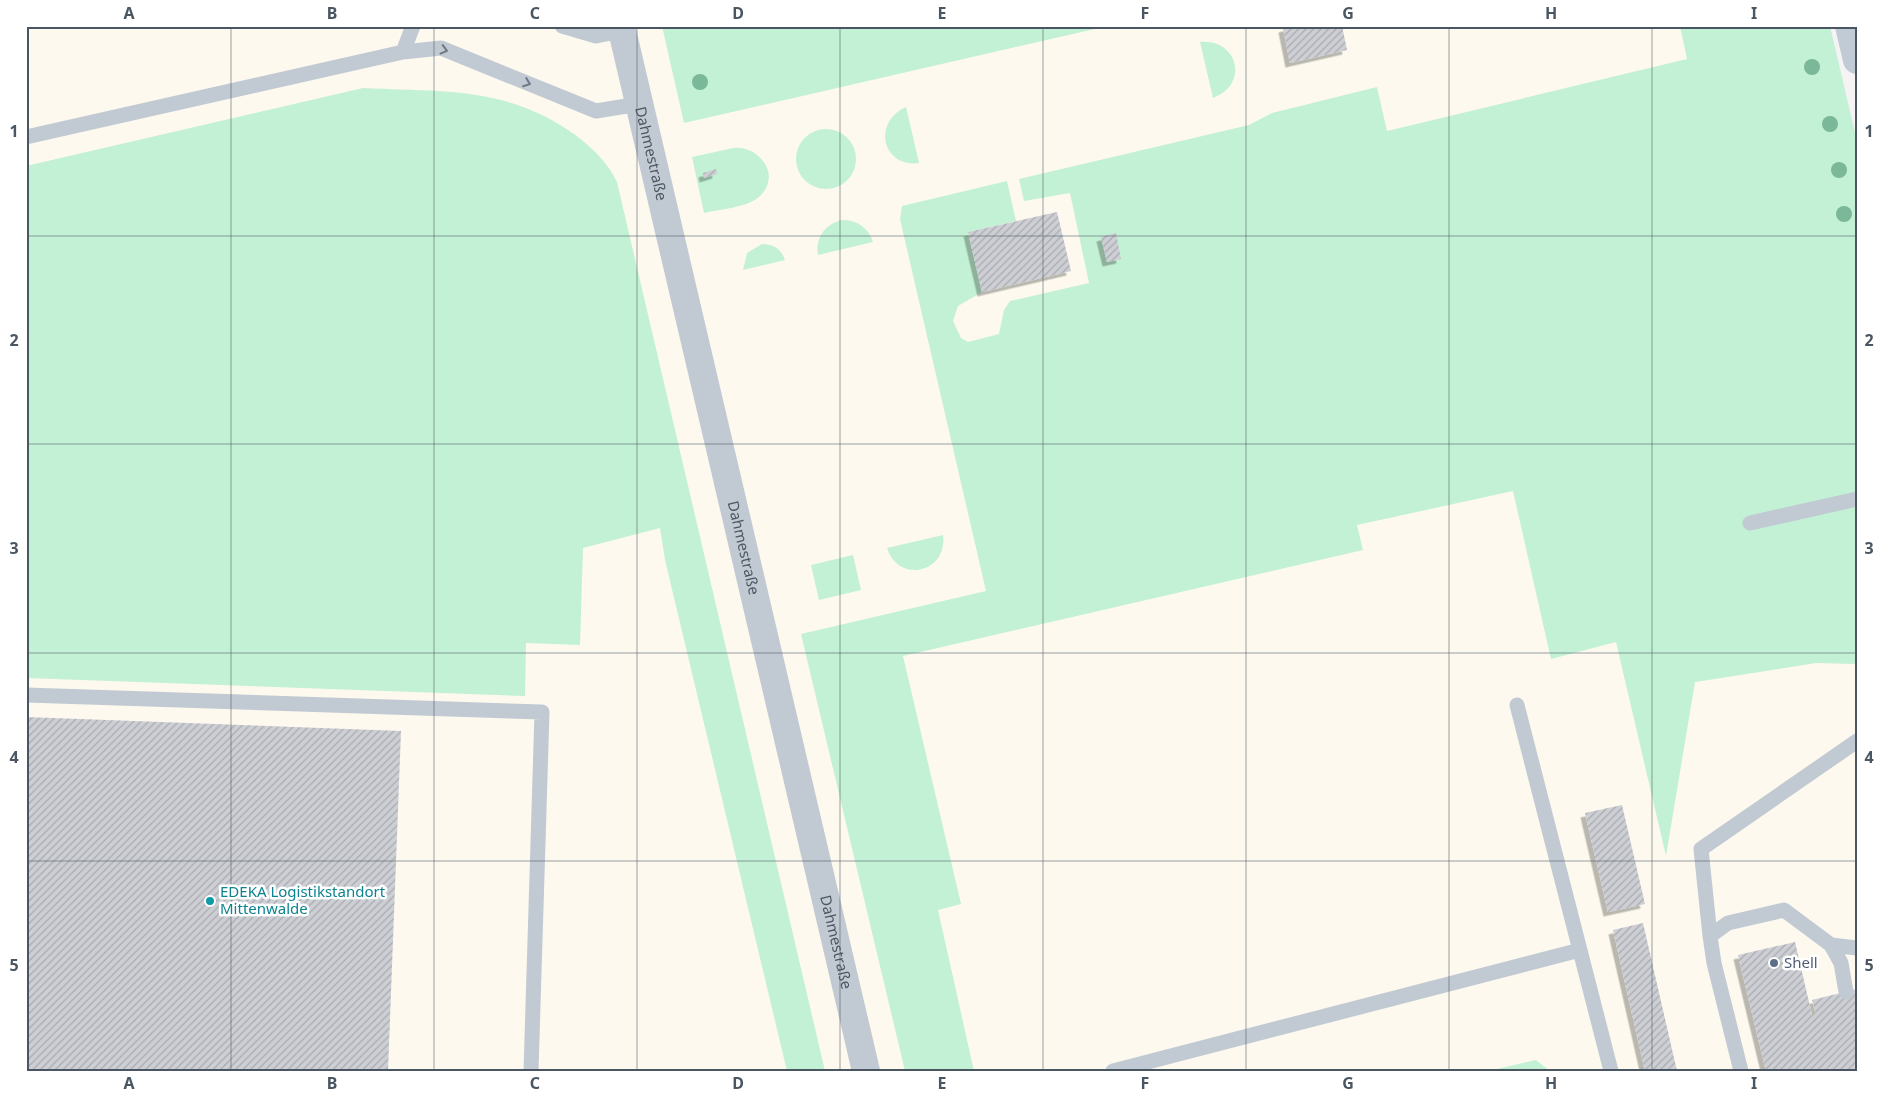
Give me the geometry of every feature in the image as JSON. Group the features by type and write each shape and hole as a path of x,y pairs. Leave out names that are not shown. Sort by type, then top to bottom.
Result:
{"main road":[{"path":"1849,26 1857,60"}],"street":[{"name":"Dahmestraße","path":"621,29 866,1071"}],"lane":[{"path":"403,52 413,26"},
{"path":"562,26 596,36 621,29"},
{"path":"26,137 403,52 441,48 596,111 639,104"},
{"path":"1750,523 1857,499"},
{"path":"26,696 542,712 531,1071"},
{"path":"1517,705 1611,1071"},
{"path":"1741,1071 1714,963 1701,849 1857,741"},
{"path":"1710,936 1728,923 1784,910 1831,946 1841,963 1846,992"},
{"path":"1831,946 1857,948"},
{"path":"1113,1071 1580,950"}],"shaded area":[{"path":"26,26 1777,26 1696,682 1816,663 1857,664 1857,1071 26,1071"}],"green space":[{"path":"662,26 1108,26 684,123"},
{"path":"1680,26 1830,26 1857,141 1857,664 1816,663 1695,682 1666,856 1616,642 1551,659 1513,491 1357,525 1363,550 903,656 961,904 938,910 974,1071 905,1071 801,634 986,591 900,219 902,206 1007,181 1016,221 968,232 982,292 958,306 953,321 961,338 968,342 999,334 1004,310 1010,301 1089,283 1070,193 1024,201 1019,179 1249,125 1272,113 1377,87 1387,131 1687,59"},
{"path":"1200,42 1213,43 1224,48 1231,55 1235,64 1235,74 1232,83 1224,92 1213,98"},
{"path":"363,88 444,91 494,98 519,105 544,116 583,141 602,160 617,182 825,1071 787,1071 665,560 660,528 583,548 580,645 526,643 525,696 26,678 26,166"},
{"path":"906,107 919,163 906,163 897,158 890,151 886,142 885,133 888,123 895,114"},
{"path":"826,129 843,134 851,142 856,159 851,176 843,184 826,189 809,184 801,176 796,159 801,142 809,134"},
{"path":"733,148 743,148 759,156 768,171 769,179 766,188 760,196 748,203 734,208 704,213 692,157"},
{"path":"842,220 852,221 861,225 868,232 873,242 818,255 818,243 822,233 826,228"},
{"path":"762,244 776,248 785,260 743,270 747,253"},
{"path":"943,535 942,548 938,558 930,565 921,569 911,570 901,566 893,559 887,548"},
{"path":"853,555 861,590 819,600 811,565"},
{"path":"1536,1060 1550,1071 1488,1071"}],"building":[{"path":"1291,26 1342,26 1347,50 1290,63 1283,28"},
{"path":"716,169 717,174 704,178 703,173"},
{"path":"1057,212 1071,271 982,292 968,232"},
{"path":"1116,233 1121,259 1107,262 1101,237"},
{"name":"EDEKA Logistikstandort Mittenwalde","path":"26,717 401,731 388,1071 26,1071"},
{"path":"1622,805 1645,904 1608,912 1585,813"},
{"path":"1643,923 1677,1071 1645,1071 1613,930"},
{"path":"1795,942 1812,1015 1816,1015 1812,1000 1857,989 1857,1071 1829,1071 1828,1067 1825,1068 1826,1071 1766,1071 1738,955"}],"place":[{"name":"EDEKA Logistikstandort Mittenwalde","path":"210,901"},
{"name":"Shell","path":"1774,963"}]}
